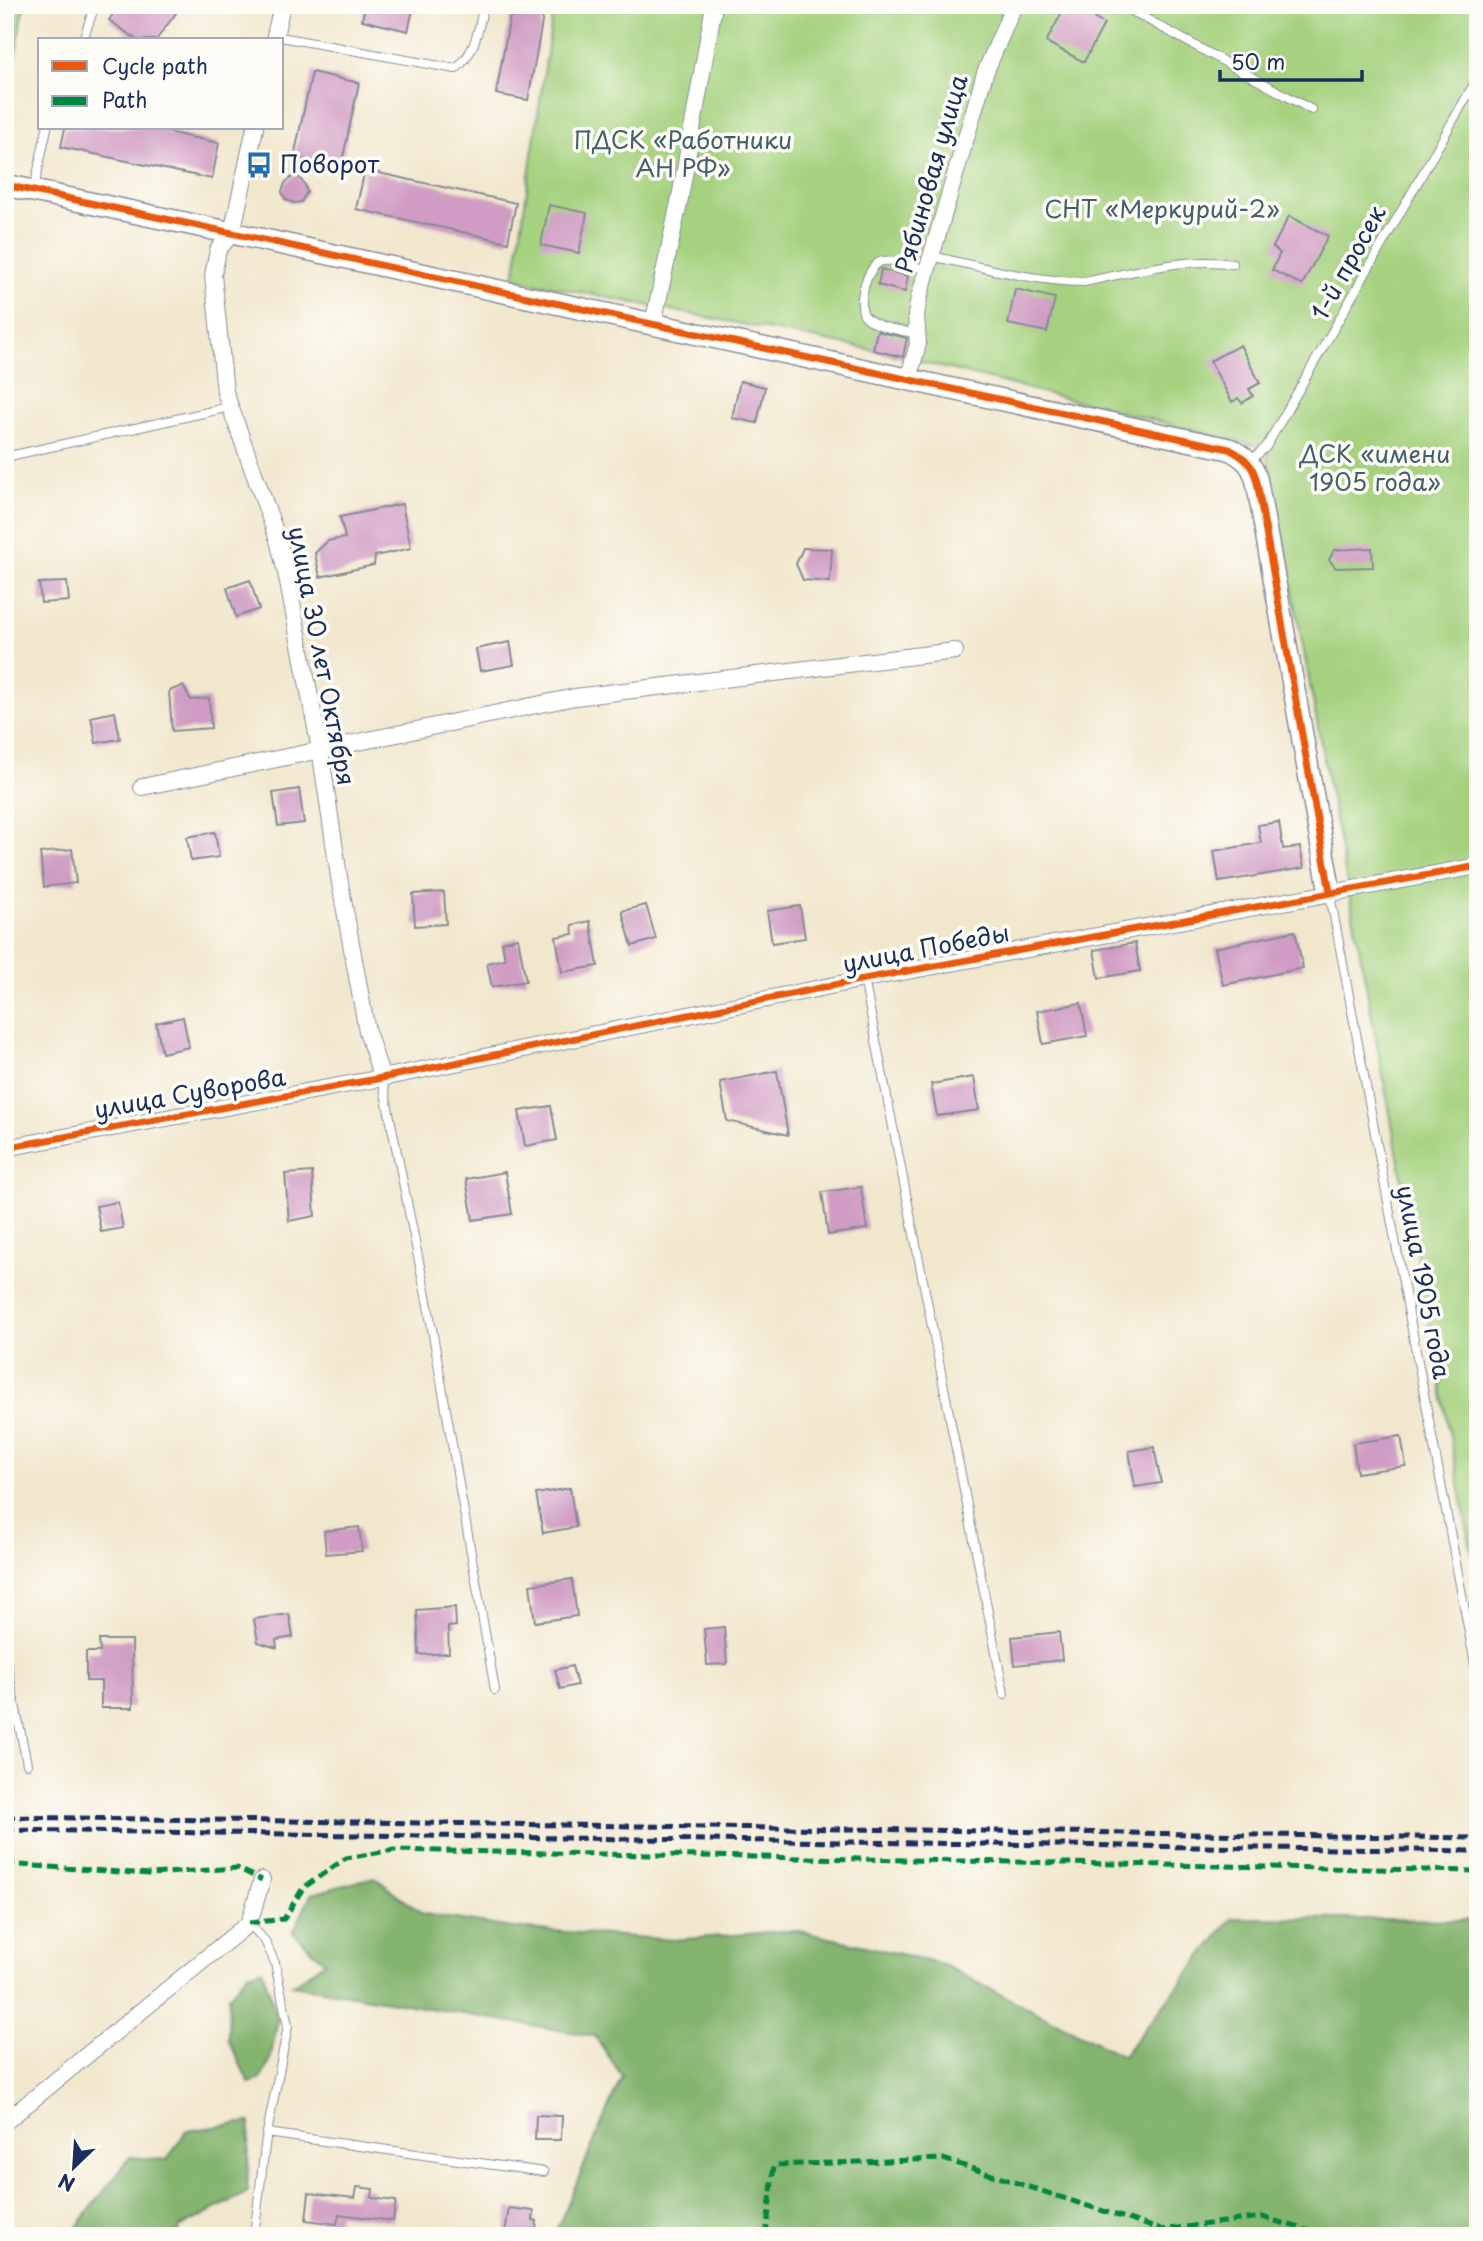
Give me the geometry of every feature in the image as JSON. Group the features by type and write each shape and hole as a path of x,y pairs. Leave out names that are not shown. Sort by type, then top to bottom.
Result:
{"street":[{"path":"274,38 282,5"},
{"path":"653,324 680,198 714,5"},
{"name":"Рябиновая улица","path":"911,370 918,344 916,315 929,263 982,83 1014,5"},
{"name":"улица 30 лет Октября","path":"255,130 232,233 218,250 213,275 225,392 278,540 286,572 320,749 340,883 367,1031 382,1078"},
{"path":"5,186 653,324 911,370 1229,449 1254,470 1257,482 1330,892"},
{"path":"142,787 575,697 955,651"},
{"name":"улица Победы","path":"382,1078 864,979 1478,866"},
{"name":"улица Суворова","path":"5,1148 382,1078"},
{"path":"5,2122 249,1923 262,1880"}],"lane":[{"path":"84,38 96,5"},
{"path":"284,40 456,69 467,60 475,45 484,5"},
{"path":"1121,5 1312,110"},
{"name":"1-й просек","path":"1248,463 1266,447 1478,77"},
{"path":"34,191 47,130"},
{"path":"918,334 876,324 864,316 860,307 869,274 875,264 883,261 929,263 1084,282 1194,261 1233,264"},
{"path":"5,457 230,407"},
{"name":"улица 1905 года","path":"1330,892 1478,1680"},
{"path":"864,979 1004,1694"},
{"path":"382,1078 429,1306 495,1690"},
{"path":"5,1655 27,1764"},
{"path":"249,1923 265,1941 275,1963 288,2026 267,2133 254,2236"},
{"path":"267,2133 544,2172"}],"green space":[{"path":"5,5 24,5 5,114"},
{"path":"554,5 1478,5 1478,1586 1266,448 873,350 514,279"},
{"path":"374,1877 423,1914 512,1928 674,1940 795,1930 939,1963 1123,2056 1232,1918 1478,1920 1478,2236 554,2236 622,2076 595,2036 292,1985 325,1962 293,1933 311,1894"},
{"path":"262,1969 278,2019 270,2061 260,2080 249,2083 228,2038 229,1996 248,1973"},
{"path":"250,2122 247,2193 179,2228 177,2236 70,2236 130,2157 167,2160 186,2131"}],"building":[{"path":"119,5 182,5 157,38 134,38 109,20"},
{"path":"365,5 414,5 408,31 362,20"},
{"path":"512,5 545,5 528,100 496,94"},
{"path":"1066,5 1089,5 1100,11 1095,19 1104,24 1084,62 1046,42"},
{"path":"312,72 359,83 341,167 294,157"},
{"path":"65,130 157,130 219,143 212,179 61,147"},
{"path":"365,170 516,203 508,242 356,209"},
{"path":"296,174 307,192 301,202 293,203 285,199 282,192 285,183"},
{"path":"549,205 587,213 579,253 541,245"},
{"path":"1289,216 1328,236 1302,285 1272,270 1280,253 1273,247"},
{"path":"881,269 908,276 905,292 878,285"},
{"path":"1015,289 1055,298 1047,332 1008,324"},
{"path":"877,331 907,338 903,357 873,350"},
{"path":"1240,345 1260,383 1249,389 1253,396 1242,403 1238,398 1232,402 1210,361"},
{"path":"740,381 765,387 757,423 732,418"},
{"path":"402,504 411,548 375,556 374,565 320,577 315,553 328,541 345,538 340,517"},
{"path":"803,548 832,549 830,582 803,580 796,564"},
{"path":"1372,548 1373,567 1336,568 1329,560 1334,550"},
{"path":"250,580 259,609 236,617 227,588"},
{"path":"67,582 69,601 41,603 39,583"},
{"path":"510,642 514,665 480,671 476,649"},
{"path":"183,686 191,700 209,698 211,728 172,731 169,691"},
{"path":"115,712 120,739 96,743 91,717"},
{"path":"299,789 304,823 278,826 273,793"},
{"path":"1279,822 1283,849 1300,847 1304,868 1219,882 1214,851 1261,843 1258,825"},
{"path":"215,832 219,857 191,861 187,837"},
{"path":"72,849 76,883 44,887 40,853"},
{"path":"444,892 446,924 415,926 413,894"},
{"path":"646,905 656,939 632,946 622,911"},
{"path":"800,906 805,938 772,943 767,911"},
{"path":"590,921 598,966 562,972 556,937 573,934 572,925"},
{"path":"1295,931 1303,968 1223,985 1215,948"},
{"path":"518,938 526,981 492,987 487,963 505,959 502,942"},
{"path":"1135,943 1140,971 1099,978 1094,950"},
{"path":"1081,1003 1087,1036 1043,1044 1037,1011"},
{"path":"183,1017 189,1047 162,1053 156,1023"},
{"path":"777,1071 788,1135 727,1121 720,1082"},
{"path":"974,1077 979,1110 937,1116 931,1084"},
{"path":"551,1106 557,1140 525,1146 519,1111"},
{"path":"312,1172 315,1216 289,1221 285,1174"},
{"path":"505,1172 512,1214 473,1220 466,1179"},
{"path":"861,1187 867,1229 828,1235 822,1192"},
{"path":"118,1202 123,1228 101,1232 96,1206"},
{"path":"1401,1436 1406,1466 1357,1473 1353,1443"},
{"path":"1154,1447 1161,1483 1135,1487 1129,1451"},
{"path":"570,1488 576,1527 543,1533 536,1494"},
{"path":"359,1527 362,1551 326,1554 324,1531"},
{"path":"572,1579 577,1616 535,1622 530,1585"},
{"path":"455,1607 456,1626 448,1627 449,1653 419,1655 417,1610"},
{"path":"289,1614 293,1637 276,1640 277,1648 258,1642 254,1619"},
{"path":"724,1627 727,1664 707,1665 704,1629"},
{"path":"1059,1632 1062,1660 1015,1665 1012,1637"},
{"path":"99,1640 132,1640 133,1708 101,1708 101,1681 86,1681 86,1652 100,1652"},
{"path":"572,1666 577,1685 560,1689 555,1670"},
{"path":"536,2115 562,2116 561,2140 535,2140"},
{"path":"357,2187 373,2189 372,2198 396,2201 393,2221 339,2214 337,2224 306,2220 309,2193 355,2198"},
{"path":"509,2208 534,2211 533,2220 537,2221 535,2236 505,2232"}],"railway":[{"path":"5,1817 1478,1838"},
{"path":"5,1830 1478,1851"}],"marked path":[{"path":"249,1923 284,1919 303,1888 346,1858 394,1850 1478,1871"},
{"path":"5,1864 150,1874 237,1868 262,1880"},
{"path":"766,2236 774,2165 943,2159 1162,2230 1262,2217 1327,2236"}],"cycle path":[{"path":"5,185 1229,449 1248,462 1257,482 1330,892"},
{"path":"5,1148 382,1078 864,979 1478,866"}],"place":[{"name":"Поворот","path":"259,165"}],"park label":[{"name":"ПДСК «Работники АН РФ»","path":"683,155"},
{"name":"СНТ «Меркурий-2»","path":"1162,210"},
{"name":"ДСК «имени 1905 года»","path":"1375,469"}]}
